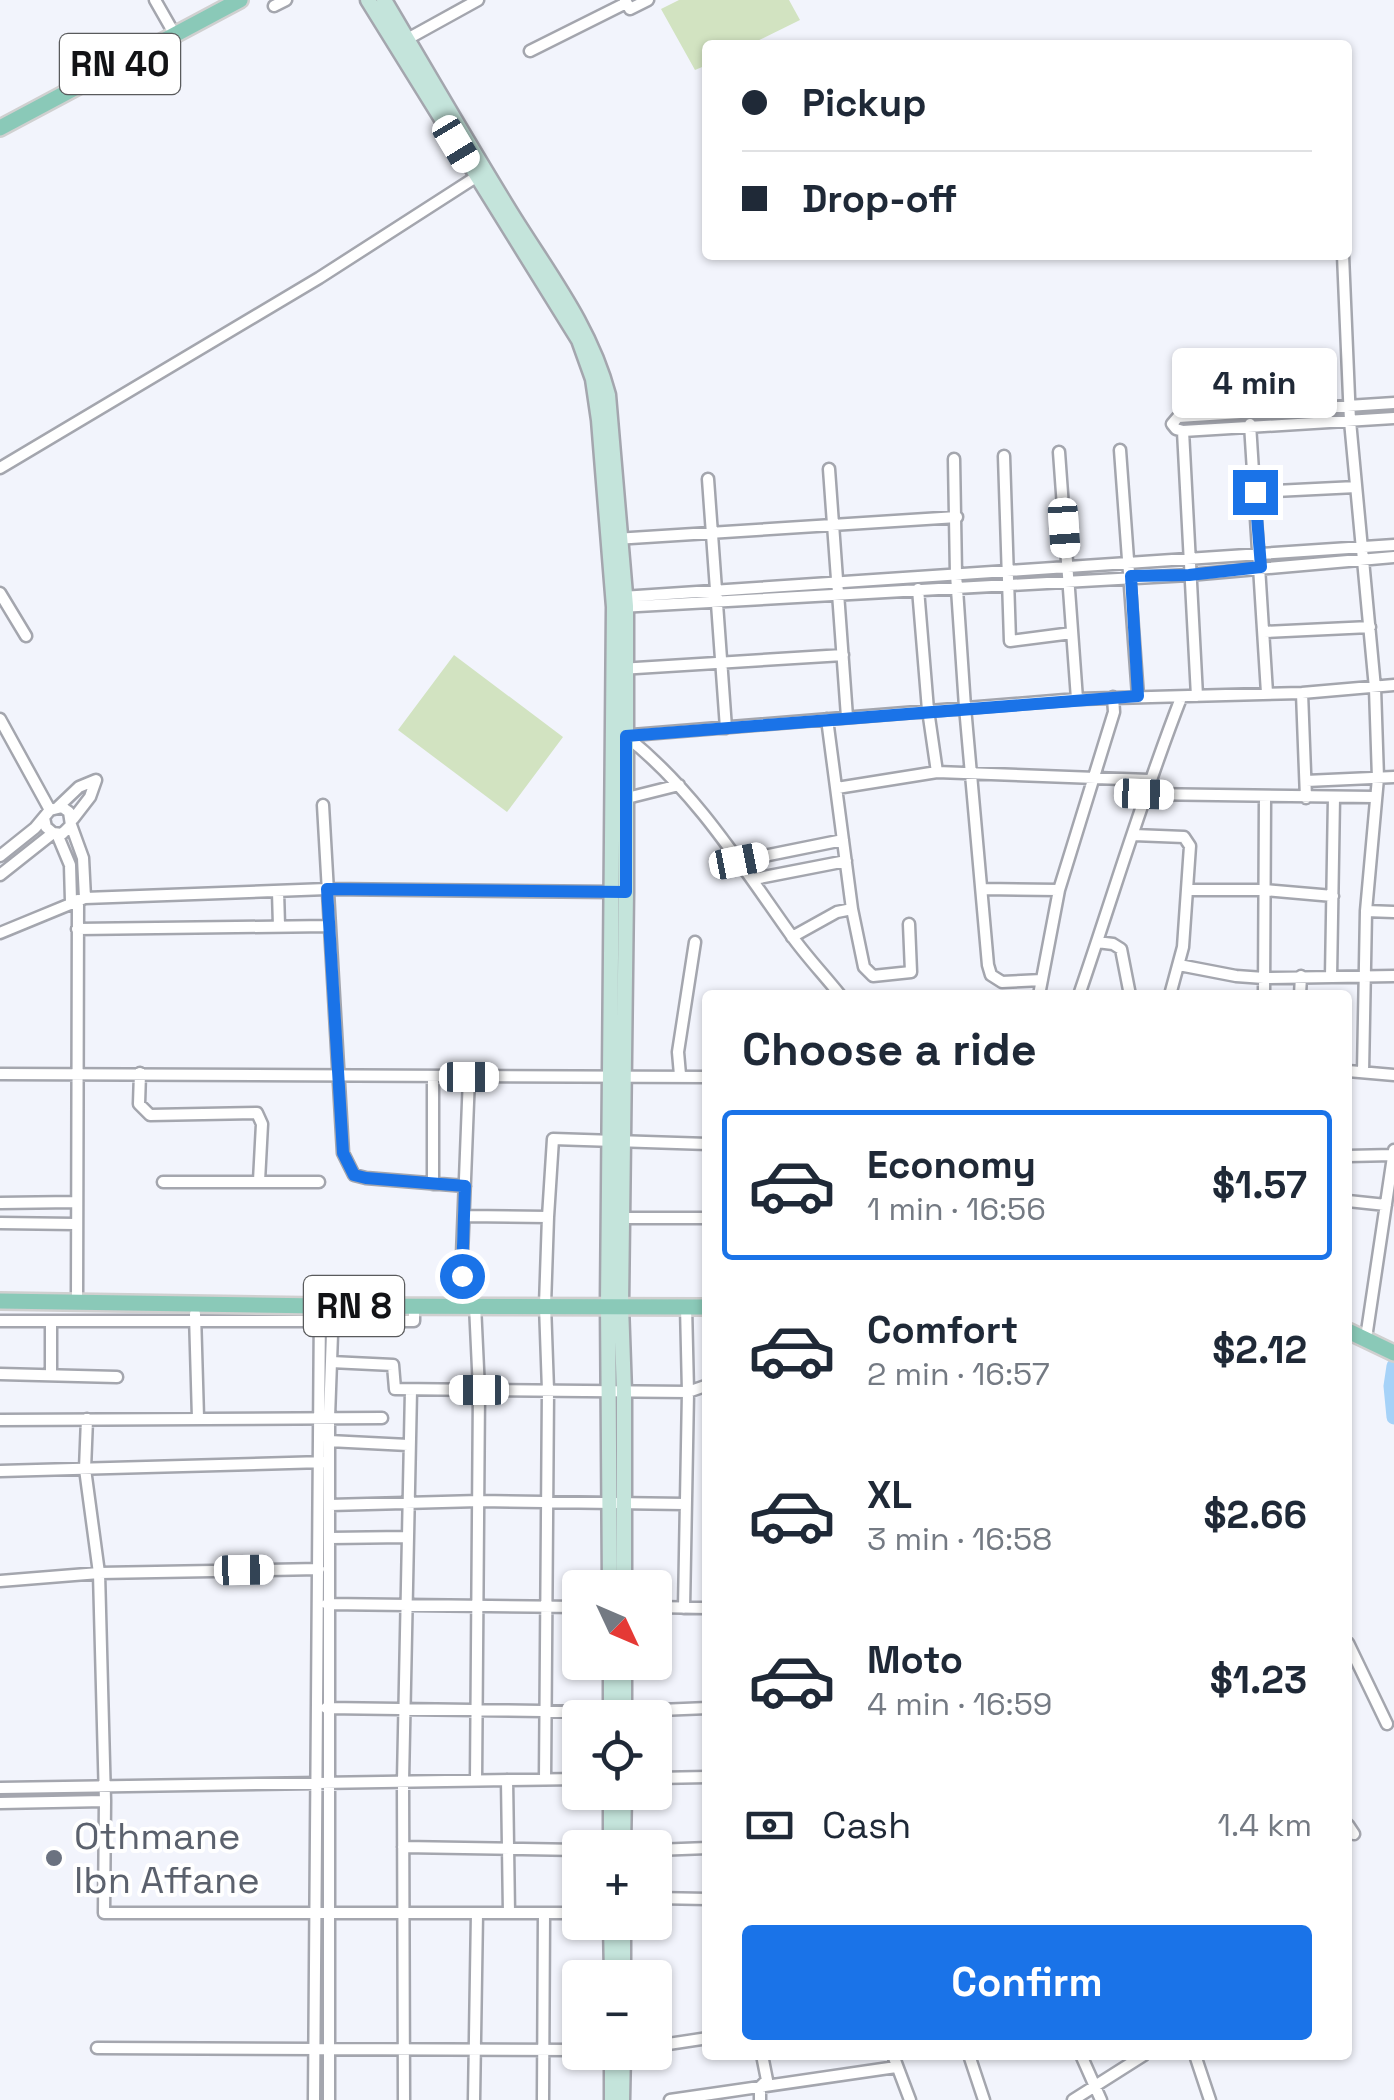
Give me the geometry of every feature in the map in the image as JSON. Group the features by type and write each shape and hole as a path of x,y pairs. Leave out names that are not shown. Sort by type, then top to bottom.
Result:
{"main road":[{"name":"RN 40","path":"0,128 240,0"},
{"path":"368,0 402,42 586,331 600,362 608,395 620,602 615,1305 618,1392 611,1570"},
{"path":"384,0 402,42 476,177 579,340 592,379 615,539"},
{"name":"RN 8","path":"0,1301 76,1301 195,1312 326,1314 414,1306 702,1306"},
{"path":"1352,1333 1394,1353"},
{"path":"616,1503 622,1570"},
{"path":"612,2070 612,2100"},
{"path":"622,2100 623,2070"}],"street":[{"path":"155,0 175,34"},
{"path":"274,6 286,0"},
{"path":"402,42 478,0"},
{"path":"530,50 626,1 630,9 648,0"},
{"path":"0,468 319,278 476,177"},
{"path":"1343,260 1350,421 1376,688 1378,778 1366,911 1363,1072"},
{"path":"1394,403 1175,419 1174,428 1394,418"},
{"path":"1250,413 1268,693"},
{"path":"1184,430 1197,696"},
{"path":"1120,450 1138,696"},
{"path":"1058,452 1077,700"},
{"path":"1004,456 1010,641 1072,633"},
{"path":"954,459 965,707 991,975 1002,982 1042,980"},
{"path":"829,469 847,717"},
{"path":"708,479 726,728"},
{"path":"1255,492 1356,487"},
{"path":"615,539 957,518"},
{"path":"1362,554 1394,545"},
{"path":"1008,578 1067,566 1191,559 1260,560 1362,554 1394,557"},
{"path":"620,602 957,580 1189,575 1260,560"},
{"path":"838,588 918,589 957,580"},
{"path":"918,589 937,772"},
{"path":"0,592 26,636"},
{"path":"1264,632 1370,628"},
{"path":"620,669 843,655"},
{"path":"620,736 1113,697 1302,694 1394,685"},
{"path":"1302,694 1306,798"},
{"path":"1040,990 1059,890 1114,712 1113,697"},
{"path":"1080,990 1134,835 1148,780 1181,698"},
{"path":"0,719 51,811 46,827 55,834 70,865 78,900"},
{"path":"827,719 852,908 864,967 873,976 911,972 909,924"},
{"path":"620,736 680,784 754,880 792,938 836,990"},
{"path":"836,788 937,772 1148,780"},
{"path":"1306,781 1394,777"},
{"path":"0,856 79,787 96,780 90,798 66,832 55,834 0,876"},
{"path":"619,800 680,784"},
{"path":"1144,794 1374,797"},
{"path":"1264,990 1265,798"},
{"path":"1331,977 1334,798"},
{"path":"323,805 343,1153 354,1175 465,1186"},
{"path":"51,811 69,812 83,858 77,929 76,1301"},
{"path":"1134,835 1179,836 1190,846 1179,965 1172,990"},
{"path":"739,861 843,840"},
{"path":"754,880 846,861"},
{"path":"982,888 1059,890"},
{"path":"0,933 78,900 327,889 620,892"},
{"path":"1187,890 1265,890 1333,896"},
{"path":"278,891 278,926"},
{"path":"792,938 836,912 852,908"},
{"path":"1366,911 1394,912"},
{"path":"77,929 329,926"},
{"path":"680,1076 678,1052 695,942"},
{"path":"1097,942 1121,949 1129,990"},
{"path":"1179,965 1264,978 1394,976"},
{"path":"1300,976 1300,990"},
{"path":"1352,1071 1394,1074"},
{"path":"140,1073 139,1104 150,1115 257,1113 262,1124 259,1181"},
{"path":"0,1074 702,1076"},
{"path":"433,1077 433,1184"},
{"path":"469,1077 464,1216 468,1306 479,1390 476,1780"},
{"path":"545,1779 545,1305 552,1139 702,1144"},
{"path":"1352,1156 1394,1152 1377,1272 1372,1341"},
{"path":"163,1182 318,1182"},
{"path":"0,1203 74,1202"},
{"path":"1352,1202 1386,1205"},
{"path":"464,1216 548,1217"},
{"path":"616,1218 702,1218"},
{"path":"0,1224 75,1224"},
{"path":"1377,1272 1394,1273"},
{"path":"684,1608 686,1306"},
{"path":"0,1320 51,1321 195,1312 198,1418"},
{"path":"326,1314 331,1362 324,1417 329,1441 323,1462 330,1505 329,2100"},
{"path":"314,2100 316,1603 326,1314"},
{"path":"51,1321 51,1375"},
{"path":"331,1362 394,1364 395,1389 688,1392 702,1388"},
{"path":"0,1374 117,1377"},
{"path":"404,2100 403,1780 411,1390"},
{"path":"0,1420 382,1418"},
{"path":"87,1419 84,1469 98,1573 105,1785 104,1913 562,1913"},
{"path":"329,1441 408,1445"},
{"path":"0,1471 323,1462"},
{"path":"330,1505 478,1501 685,1504"},
{"path":"330,1538 406,1537"},
{"path":"0,1581 98,1573 330,1570"},
{"path":"316,1603 562,1608"},
{"path":"672,1608 702,1608"},
{"path":"1352,1652 1386,1724"},
{"path":"316,1708 562,1712"},
{"path":"672,1710 702,1708"},
{"path":"672,1778 702,1777"},
{"path":"0,1788 562,1779"},
{"path":"507,1780 509,1913"},
{"path":"0,1803 105,1800"},
{"path":"403,1847 562,1850"},
{"path":"672,1849 702,1848"},
{"path":"672,1898 702,1899"},
{"path":"474,2100 477,1913"},
{"path":"543,2100 544,1913"},
{"path":"672,2043 702,2039"},
{"path":"97,2048 562,2050"},
{"path":"760,2100 760,2087 767,2080 763,2060"},
{"path":"974,2060 984,2100"},
{"path":"1083,2060 1101,2100"},
{"path":"1073,2100 1136,2060"},
{"path":"1197,2060 1210,2100"},
{"path":"670,2100 895,2061 910,2100"}],"green space":[{"path":"679,0 789,0 800,20 759,40 702,40 702,67 695,70 661,9"},
{"path":"454,655 563,737 507,812 398,730"}],"waterway":[{"path":"1394,1366 1394,1417"}],"place":[{"name":"Othmane Ibn Affane","path":"54,1858"}],"route":[{"path":"462,1276 465,1186 366,1178 354,1175 347,1166 343,1153 327,889 626,892 626,736 1138,696 1131,576 1189,575 1261,567 1255,492"}]}
